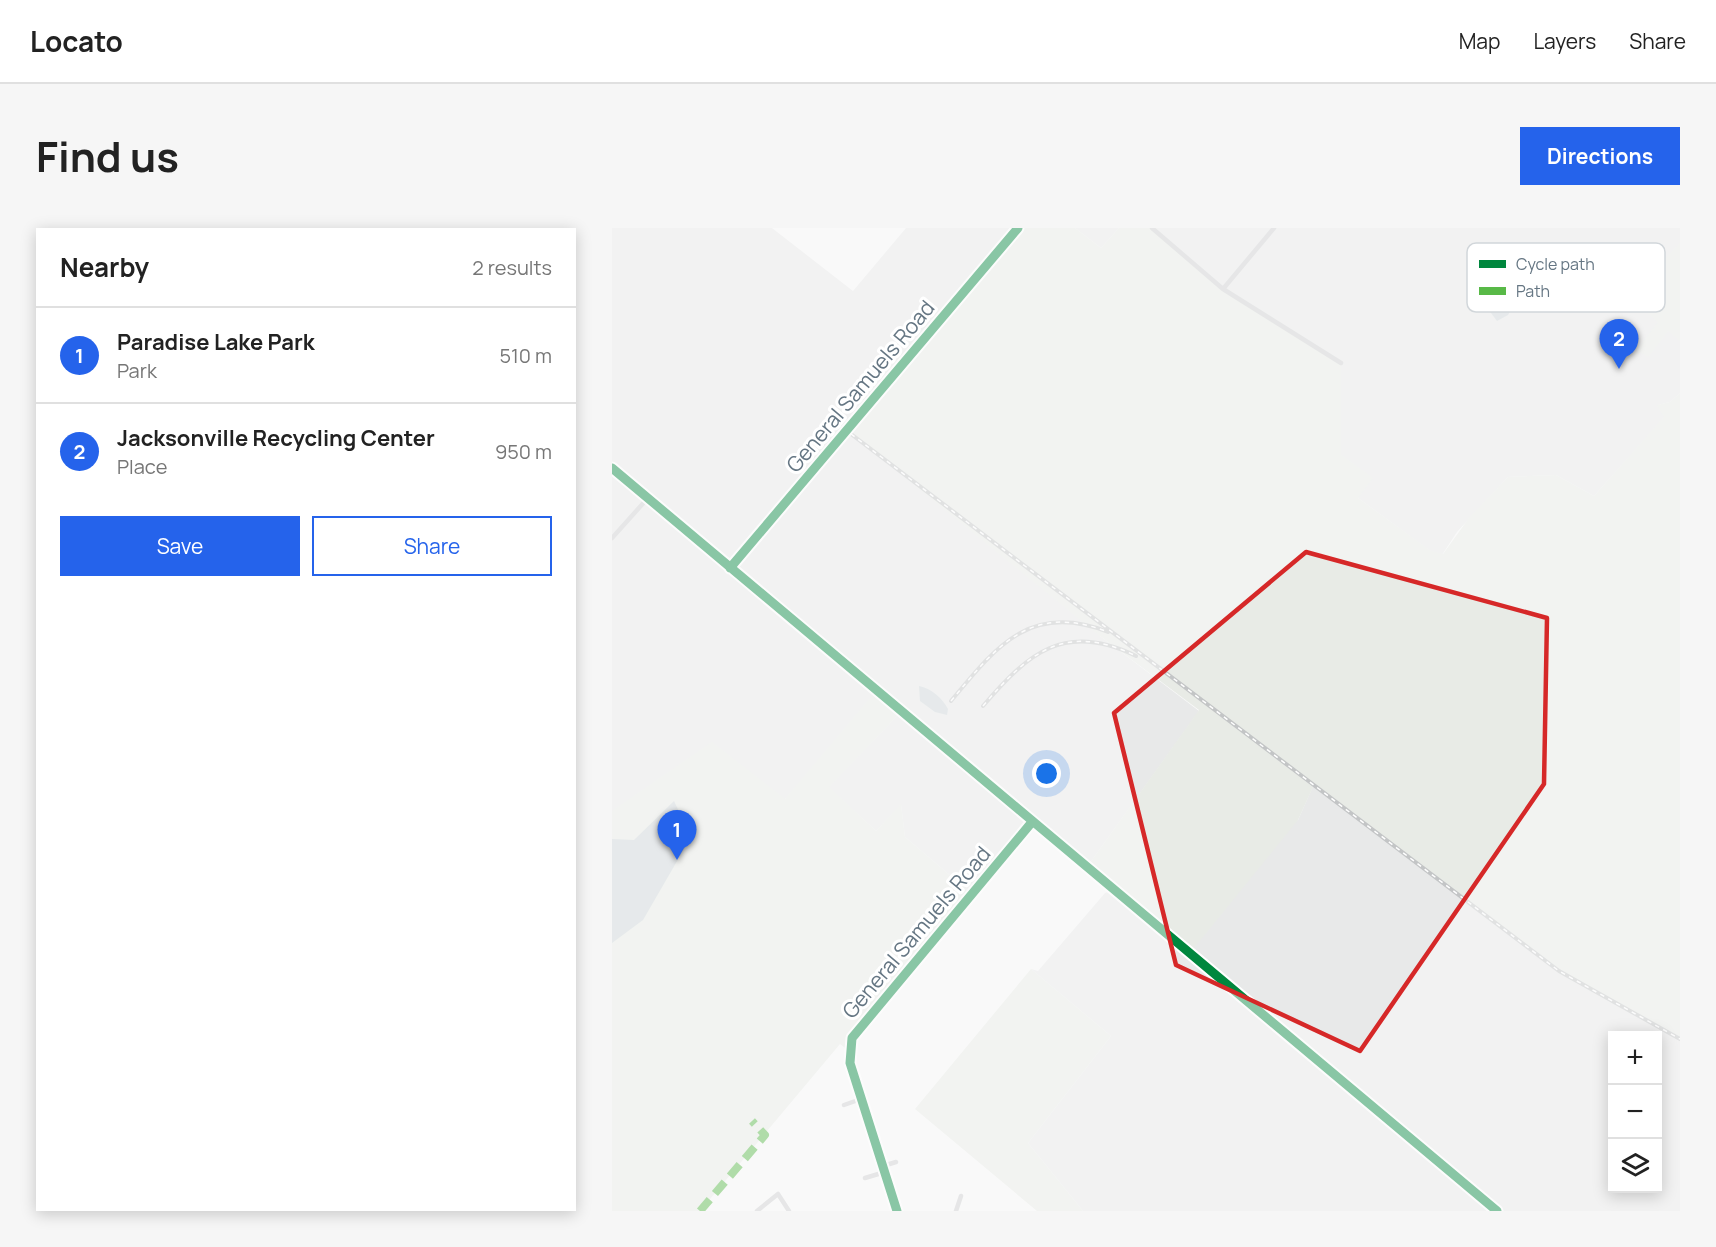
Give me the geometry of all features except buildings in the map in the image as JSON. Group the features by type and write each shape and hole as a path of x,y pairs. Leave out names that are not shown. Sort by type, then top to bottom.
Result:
{"street":[{"name":"General Samuels Road","path":"730,568 1018,228"},
{"path":"1152,228 1222,288 1341,363"},
{"path":"1222,288 1274,228"},
{"path":"612,468 1497,1211"},
{"path":"612,538 647,499"},
{"name":"General Samuels Road","path":"897,1211 849,1058 850,1044 855,1032 1032,822"},
{"path":"844,1105 861,1099"},
{"path":"865,1178 896,1162"},
{"path":"757,1211 778,1194 789,1211"},
{"path":"956,1211 962,1196"}],"highlighted area":[{"path":"1306,552 1547,618 1544,784 1360,1051 1176,965 1114,713"}],"shaded area":[{"path":"612,228 772,228 853,291 906,228 1018,228 1100,636 1199,711 1087,867 1032,822 972,894 905,837 901,805 876,831 828,787 901,712 785,799 612,811"},
{"path":"1018,228 1075,228 1101,248 1119,228 1152,228 1223,289 1341,363 1341,455 1373,478 1358,498 1431,551 1443,554 1469,518 1508,477 1556,475 1594,496 1664,417 1657,405 1670,402 1680,393 1680,1039 1559,971 1270,754 1313,787 1298,820 1190,953 1087,867 1199,710 1100,636 847,430"},
{"path":"1075,228 1119,228 1101,248"},
{"path":"1152,228 1680,228 1680,393 1670,402 1658,405 1665,417 1594,496 1556,475 1508,477 1457,532 1440,558 1358,498 1341,455 1341,363 1223,289"},
{"path":"1680,243 1680,341 1668,331 1648,357 1637,350 1658,322 1646,312 1665,312 1665,259"},
{"path":"1490,312 1510,312 1508,315 1497,321"},
{"path":"919,686 928,689 943,701 948,709 947,715 935,712 920,701"},
{"path":"876,691 901,712 829,787 876,831 901,804 905,837 972,894 855,1032 849,1051 840,1044 700,1211 612,1211 612,811 712,742 785,799"},
{"path":"1314,784 1559,971 1680,1039 1680,1211 1083,1211 1028,1143 1111,1036 1031,969 1038,971 1105,893 1298,820"},
{"path":"674,801 691,837 643,920 612,943 612,839 634,840"},
{"path":"1031,969 1111,1036 1028,1143 1083,1211 1037,1211 915,1109"}],"railway":[{"path":"851,434 1559,971 1680,1039"},
{"path":"951,701 999,648 1017,635 1036,626 1057,622 1081,624 1108,632"},
{"path":"983,706 1016,671 1032,658 1050,648 1068,642 1088,642 1111,646 1136,656"}],"marked path":[{"path":"700,1211 765,1135 752,1121"}],"cycle path":[{"path":"730,568 1018,228"},
{"path":"612,468 1497,1211"},
{"path":"897,1211 850,1063 852,1038 1032,822"}],"place":[{"name":"Jacksonville Recycling Center","path":"1619,369"},
{"name":"Paradise Lake Park","path":"677,860"}]}
